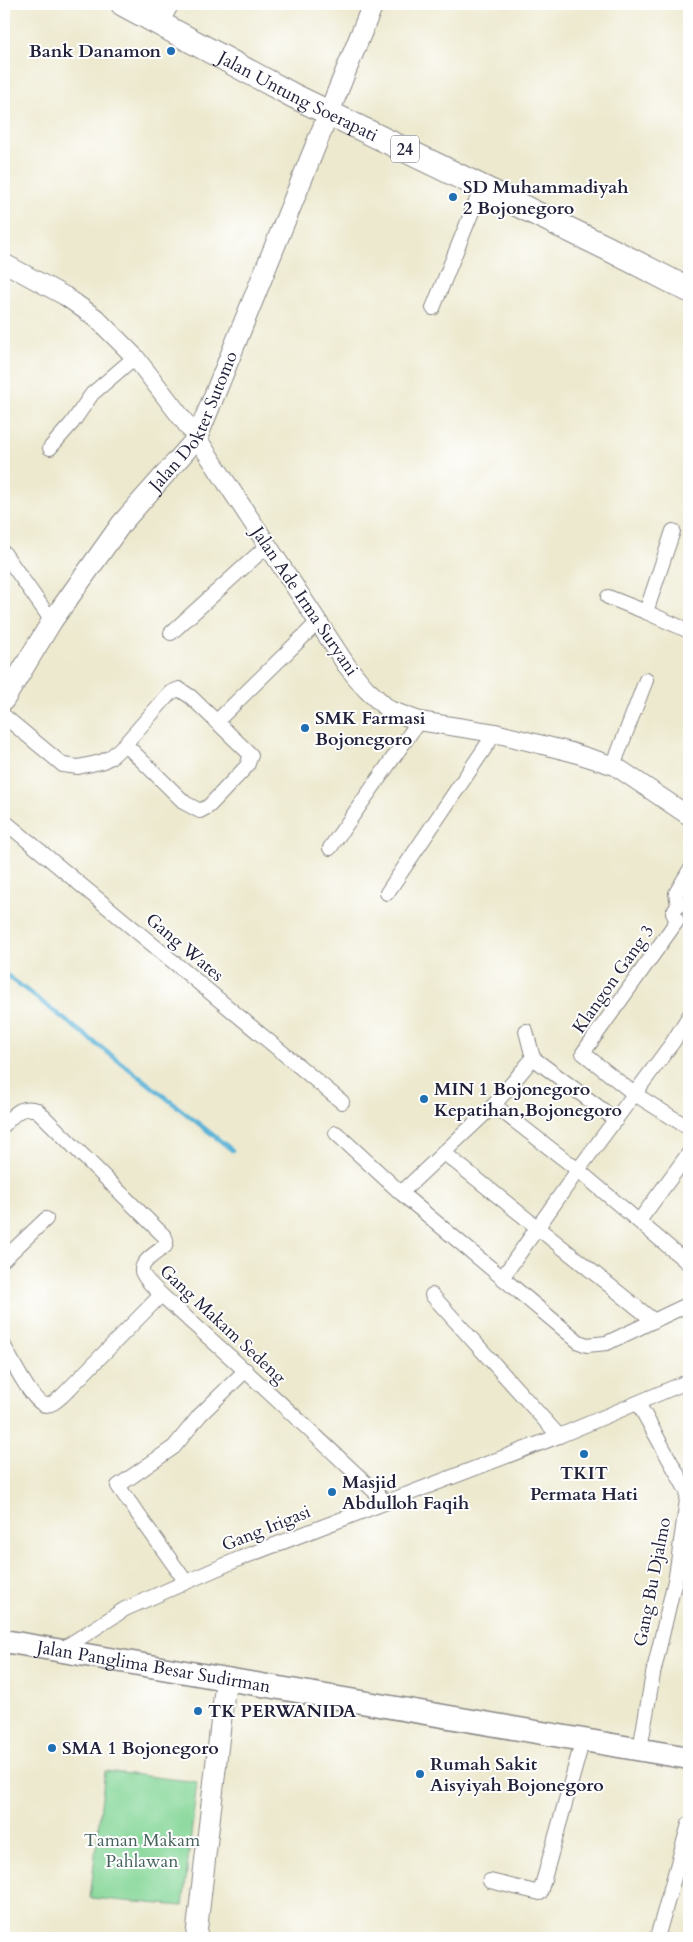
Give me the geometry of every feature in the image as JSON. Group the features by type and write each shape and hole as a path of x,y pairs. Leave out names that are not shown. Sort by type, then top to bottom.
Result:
{"highway":[{"name":"Jalan Untung Soerapati","path":"124,4 167,14 235,65 689,290"}],"main road":[{"name":"Jalan Dokter Sutomo","path":"4,700 9,680 122,523 197,438 373,4"},
{"name":"Jalan Panglima Besar Sudirman","path":"4,1641 689,1758"},
{"path":"196,1938 226,1678"}],"street":[{"path":"433,308 482,187"},
{"name":"Jalan Ade Irma Suryani","path":"4,263 65,296 96,318 135,357 197,438 347,666 366,689 389,710 419,721 495,733 571,752 615,766 689,816"},
{"path":"50,448 72,423 92,394 135,357"},
{"path":"646,612 673,532"},
{"path":"171,633 267,546"},
{"path":"4,553 52,621"},
{"path":"608,597 689,631"},
{"path":"216,722 318,622"},
{"path":"615,766 615,761 646,680"},
{"path":"4,716 63,765 78,767 101,762 111,757 174,689 179,688 251,755 247,766 209,806 200,811 185,803 125,744"},
{"path":"330,848 419,721"},
{"path":"387,893 495,733"},
{"name":"Gang Wates","path":"4,821 342,1102"},
{"name":"Klangon Gang 3","path":"633,1093 584,1053 676,921 673,913 678,906 676,893 689,871"},
{"path":"502,1278 578,1170 616,1120 633,1093 687,1025"},
{"path":"526,1031 533,1058 616,1120"},
{"path":"401,1193 494,1105 533,1058"},
{"path":"633,1093 689,1128"},
{"path":"494,1105 578,1170 689,1264"},
{"name":"Gang Makam Sedeng","path":"4,1125 20,1109 29,1108 37,1110 165,1236 165,1246 142,1267 144,1276 162,1295 246,1370 386,1502"},
{"path":"336,1134 401,1193 579,1342 587,1345 607,1344 689,1304"},
{"path":"443,1152 654,1321"},
{"path":"639,1221 689,1153"},
{"path":"4,1258 46,1219"},
{"path":"4,1346 32,1394 43,1405 47,1405 63,1395 162,1295"},
{"path":"432,1295 558,1436"},
{"path":"186,1582 118,1486 174,1447 200,1415 246,1370"},
{"name":"Gang Irigasi","path":"61,1650 125,1609 241,1558 558,1436 689,1381"},
{"name":"Gang Bu Djalmo","path":"638,1402 688,1493 676,1576 653,1674 640,1749"},
{"path":"490,1881 540,1893 582,1739"},
{"path":"657,1938 689,1824"}],"green space":[{"name":"Taman Makam Pahlawan","path":"105,1771 197,1782 183,1906 90,1898"}],"waterway":[{"path":"4,973 232,1150"}],"place":[{"name":"Bank Danamon","path":"171,51"},
{"name":"SD Muhammadiyah 2 Bojonegoro","path":"453,197"},
{"name":"SMK Farmasi Bojonegoro","path":"305,728"},
{"name":"MIN 1 Bojonegoro Kepatihan,Bojonegoro","path":"424,1099"},
{"name":"TKIT Permata Hati","path":"584,1454"},
{"name":"Masjid Abdulloh Faqih","path":"332,1492"},
{"name":"TK PERWANIDA","path":"198,1711"},
{"name":"SMA 1 Bojonegoro","path":"52,1748"},
{"name":"Rumah Sakit Aisyiyah Bojonegoro","path":"420,1774"}]}
